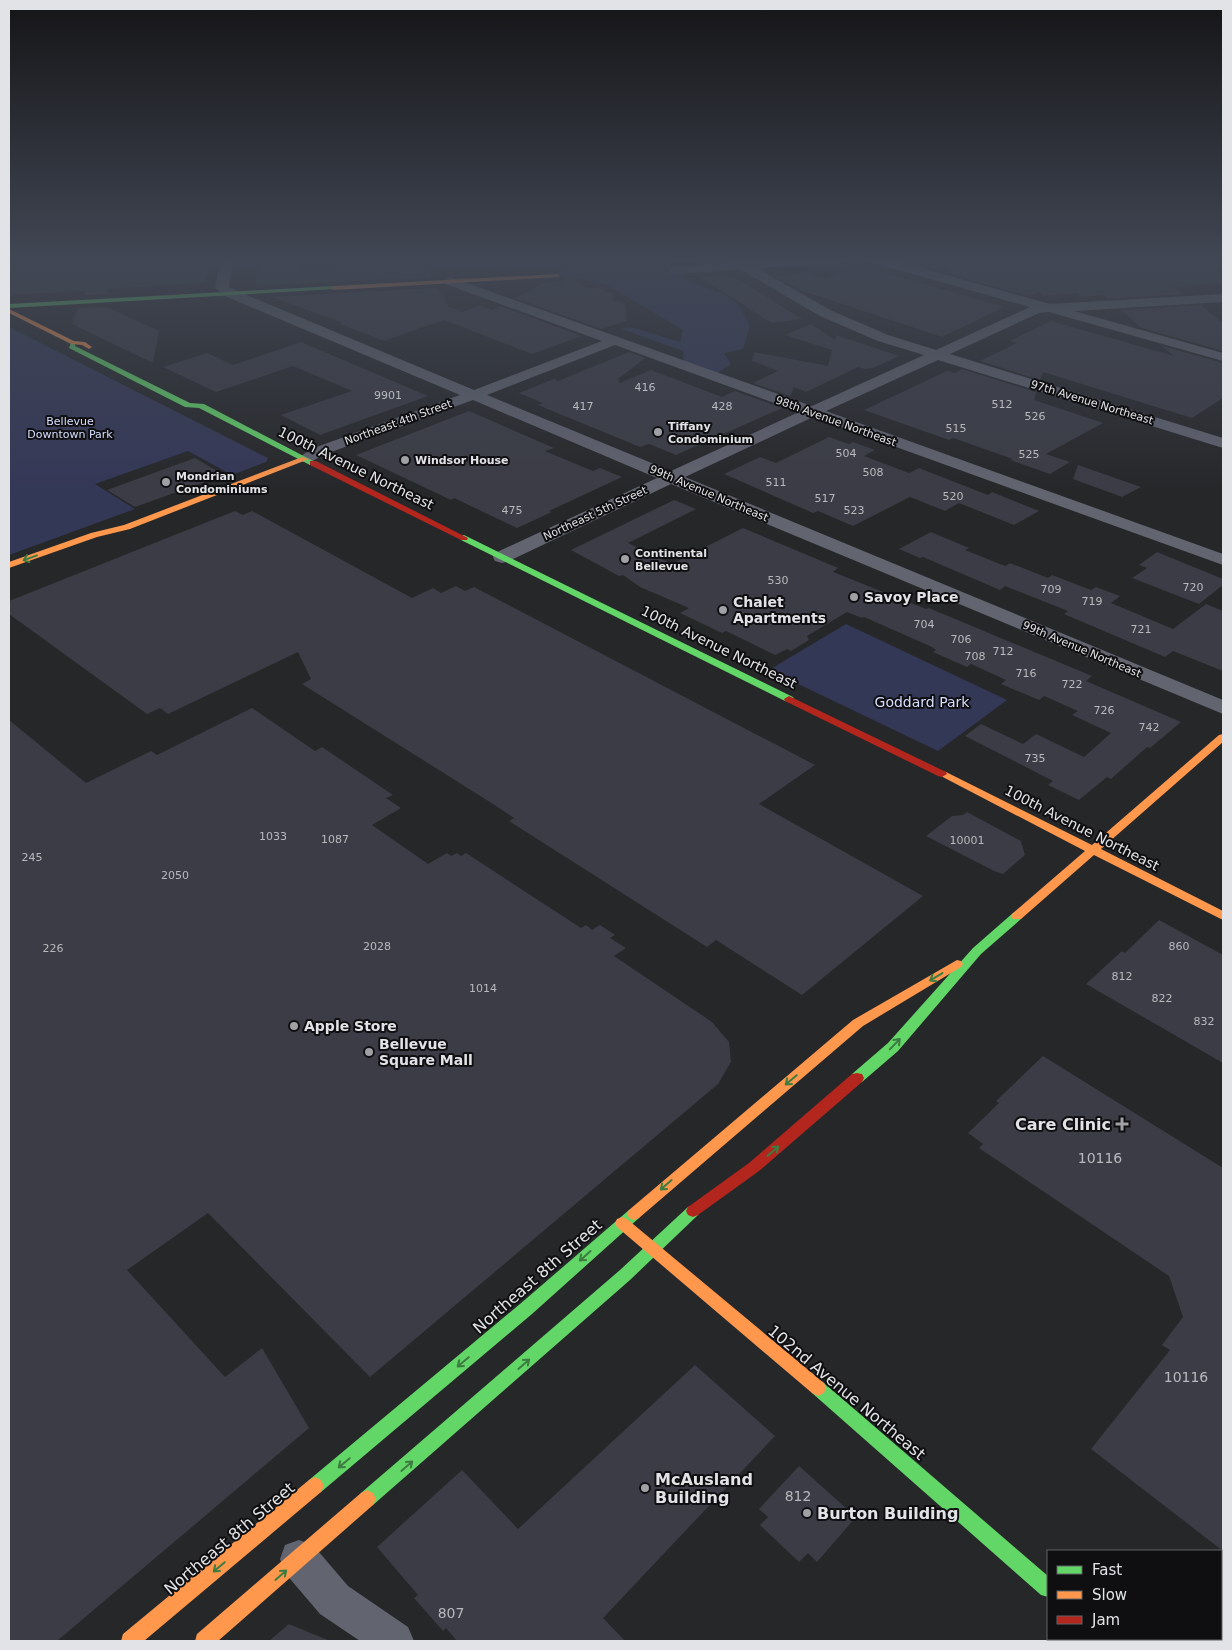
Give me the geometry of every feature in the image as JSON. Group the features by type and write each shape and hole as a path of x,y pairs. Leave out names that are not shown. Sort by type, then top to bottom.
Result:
{"main road":[{"name":"100th Avenue Northeast","path":"59,336 73,343 83,343 199,400 201,406 305,460 1094,850 1223,916"},
{"name":"Northeast 4th Street","path":"9,565 94,535 127,526 305,460"},
{"name":"Northeast 4th Street","path":"9,577 102,541 127,526"},
{"name":"Northeast 8th Street","path":"204,1641 733,1178 754,1167 893,1047 977,952 1223,738"},
{"name":"Northeast 8th Street","path":"130,1641 518,1315 622,1223 830,1053 858,1023 977,952"},
{"path":"733,1178 737,1164"},
{"name":"102nd Avenue Northeast","path":"622,1223 879,1440 1047,1587"}],"street":[{"name":"99th Avenue Northeast","path":"334,336 1223,708"},
{"name":"98th Avenue Northeast","path":"598,336 1223,560"},
{"name":"97th Avenue Northeast","path":"878,336 1223,443"},
{"name":"Northeast 5th Street","path":"502,557 811,412 979,336"},
{"path":"1149,336 1223,357"},
{"name":"Northeast 4th Street","path":"305,460 317,452 614,342"},
{"path":"299,1559 334,1600 394,1641"}],"green space":[{"name":"Bellevue Downtown Park","path":"9,336 27,336 268,458 266,462 232,475 188,451 95,484 135,509 9,555"},
{"path":"641,336 660,336 680,342 682,336 747,336 743,349 724,353 731,364 716,374 684,362 683,351"},
{"name":"Goddard Park","path":"846,624 1007,700 938,751 769,670"}],"building":[{"path":"97,336 158,336 153,363"},
{"path":"371,336 398,336 384,341"},
{"path":"485,336 582,336 532,354"},
{"path":"788,336 829,336 835,340 836,336 839,336 899,356 873,368 865,369 858,367 806,392 794,387 790,396 753,383 778,371 752,361 754,352 828,366 832,350"},
{"path":"1020,336 1104,336 1174,356 1162,346 1223,363 1223,398 1192,418 1043,372 1040,380 980,361 1017,343 1010,341"},
{"path":"1170,336 1223,336 1223,351"},
{"path":"301,342 428,396 320,435 281,415 352,391 293,366 216,392 163,367 207,353 233,365"},
{"path":"629,352 645,358 618,379 620,383 651,370 722,397 735,391 782,408 676,455 649,444 640,447 538,405 543,403 519,393 554,379 558,381"},
{"path":"962,369 1036,392 1034,400 1103,423 1046,454 1070,462 1050,474 953,438 949,440 864,410 947,371 955,373"},
{"path":"469,411 554,448 545,451 593,471 600,468 622,477 517,528 454,498 451,500 356,455"},
{"path":"829,437 849,444 853,442 875,450 864,456 909,473 919,468 988,495 992,492 1039,511 1014,525 959,503 945,511 910,497 853,526 818,511 813,513 724,474 760,457 776,463"},
{"name":"Mondrian Condominiums","path":"195,458 224,475 135,507 107,490"},
{"path":"1078,465 1141,487 1122,497 1073,479"},
{"path":"674,500 696,509 628,543 672,564 743,528 838,568 833,572 926,609 929,608 1092,676 1086,681 1181,722 1150,748 1147,747 1111,779 1107,777 1079,800 1048,785 1053,781 965,736 981,724 1023,744 1036,734 1084,757 1111,733 1072,715 1078,711 1044,696 1039,700 1001,684 1006,680 971,664 967,667 933,652 936,650 932,647 864,617 862,618 847,612 807,636 809,640 791,651 787,649 775,655 726,631 722,633 680,613 689,608 640,587 623,575 619,576 571,550"},
{"path":"235,511 243,515 252,511 412,598 433,588 441,593 456,586 465,591 474,587 815,765 759,804 923,896 802,995 716,940 707,947 509,821 514,818 493,804 302,684 311,679 298,652 168,714 160,708 147,714 9,614 9,601"},
{"path":"931,532 969,548 965,550 1005,566 1010,563 1048,578 1052,575 1091,590 1096,587 1120,596 1111,603 1173,629 1206,604 1223,611 1223,671 1173,651 1165,657 1064,614 1068,611 1005,586 1000,590 923,557 920,558 899,549"},
{"path":"1157,552 1223,579 1223,585 1199,604 1132,578 1147,568 1139,565"},
{"name":"Bellevue Square Mall","path":"252,708 315,751 322,747 393,795 386,798 401,808 372,825 428,864 447,853 451,856 457,853 461,856 466,853 581,928 586,925 592,930 600,925 615,935 610,938 626,948 614,956 712,1022 729,1042 731,1062 718,1084 370,1377 208,1213 127,1270 225,1377 262,1348 309,1428 57,1641 9,1641 9,720 86,783 151,751 157,755"},
{"path":"967,812 1021,841 1025,855 1003,874 926,836 952,816 963,815"},
{"path":"1159,920 1223,955 1223,1063 1086,984 1122,951 1125,953"},
{"path":"1043,1056 1223,1168 1223,1551 1091,1449 1170,1350 1162,1345 1183,1317 1169,1276 979,1148 983,1144 968,1133 999,1103 996,1101"},
{"path":"695,1365 775,1436 603,1618 625,1641 457,1641 446,1628 443,1631 414,1598 418,1595 377,1547 462,1470 518,1529"},
{"name":"Burton Building","path":"799,1466 856,1517 817,1562 808,1553 799,1562 760,1525 768,1517 759,1509"},
{"path":"289,1624 330,1641 269,1641"}],"traffic: fast":[{"path":"73,343 71,347 188,405 201,406 313,463"},
{"path":"464,538 789,699"},
{"path":"857,1078 893,1047 977,951 1017,916"},
{"path":"367,1499 625,1275 693,1211"},
{"path":"315,1486 526,1309 634,1214"},
{"path":"818,1388 1047,1587"}],"traffic: slow":[{"path":"59,336 73,343 83,343 89,347"},
{"path":"9,565 94,535 127,527 305,459"},
{"path":"1017,916 1223,737"},
{"path":"942,774 1223,916"},
{"path":"634,1214 858,1023 957,964"},
{"path":"622,1223 818,1388"},
{"path":"130,1641 315,1486"},
{"path":"204,1641 367,1499"}],"traffic: jam":[{"path":"313,463 464,538"},
{"path":"789,699 942,774"},
{"path":"693,1211 754,1167 857,1078"}],"place":[{"name":"Tiffany Condominium","path":"658,432"},
{"name":"Windsor House","path":"405,460"},
{"name":"Mondrian Condominiums","path":"166,482"},
{"name":"Continental Bellevue","path":"625,559"},
{"name":"Savoy Place","path":"854,597"},
{"name":"Chalet Apartments","path":"723,610"},
{"name":"Apple Store","path":"294,1026"},
{"name":"Bellevue Square Mall","path":"369,1052"},
{"name":"Care Clinic","path":"1122,1124"},
{"name":"McAusland Building","path":"645,1488"},
{"name":"Burton Building","path":"807,1513"}]}
